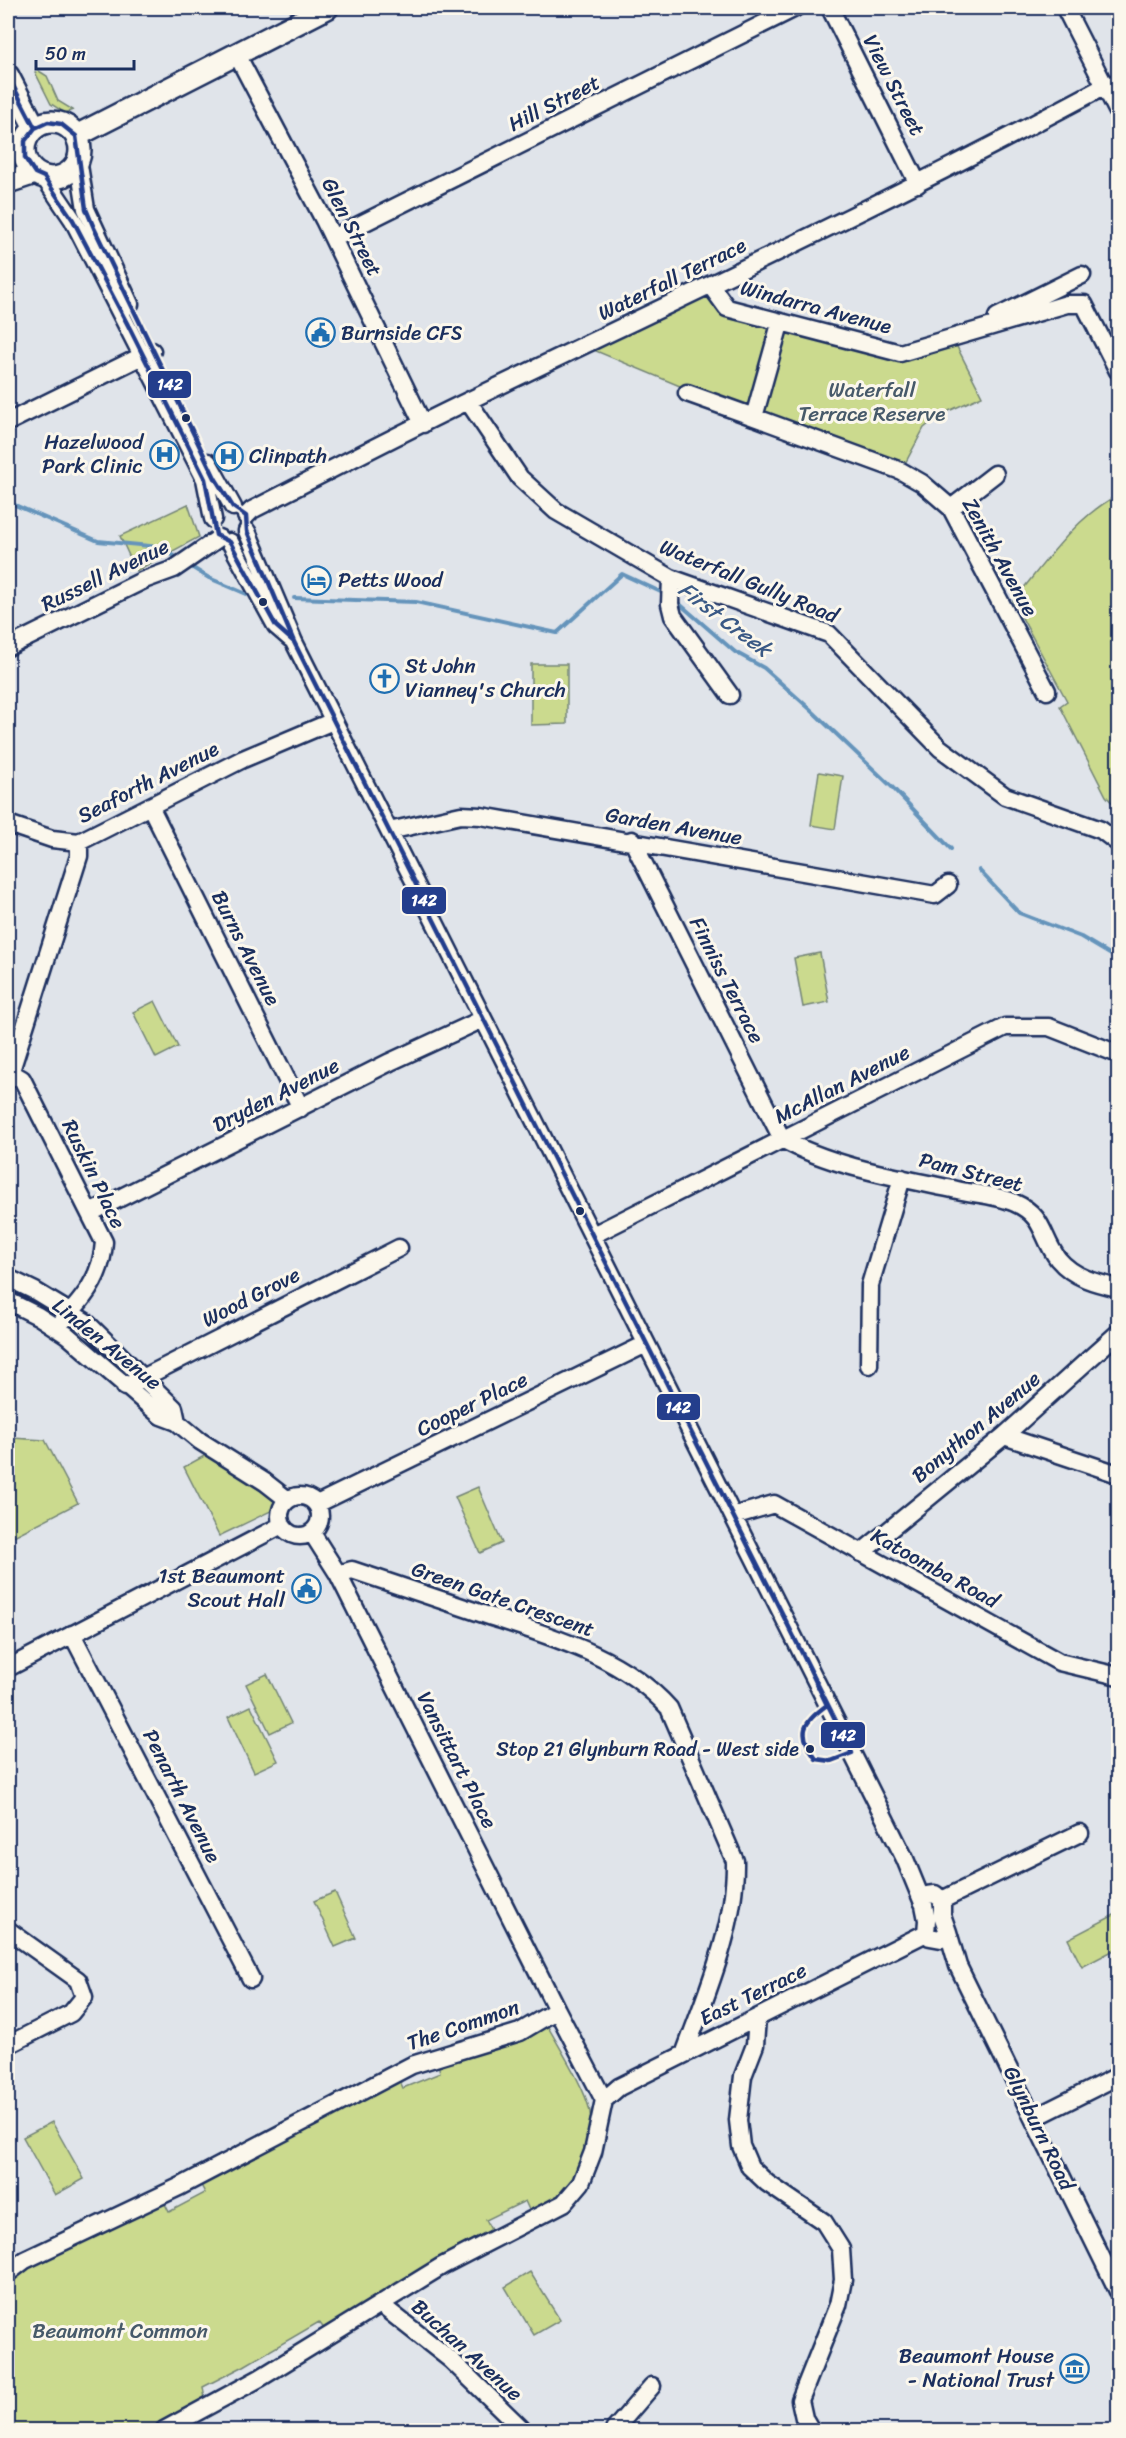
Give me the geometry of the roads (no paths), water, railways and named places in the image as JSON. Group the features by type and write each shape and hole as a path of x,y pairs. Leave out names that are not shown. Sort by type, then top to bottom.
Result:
{"main road":[{"path":"76,136 327,8"},
{"path":"8,76 35,128"},
{"path":"8,182 39,175 52,178 68,173 78,159 79,147 76,136 69,128 54,122 35,128 16,154 25,158 39,175"}],"street":[{"name":"Hill Street","path":"333,238 795,8"},
{"name":"View Street","path":"830,8 918,184"},
{"path":"1065,8 1112,84 1119,112"},
{"name":"Glen Street","path":"236,53 333,238 423,424"},
{"name":"Waterfall Terrace","path":"242,518 252,510 468,401 711,286 918,184 1112,84"},
{"path":"78,159 86,209 205,479 213,529 224,540 276,626 294,642"},
{"path":"39,175 74,219 242,518 294,642 333,721 905,1859 933,1899"},
{"name":"Windarra Avenue","path":"953,339 1082,275"},
{"name":"Windarra Avenue","path":"711,286 727,309 900,353 1066,304 1084,304 1119,371"},
{"path":"754,417 780,324"},
{"path":"8,422 148,353"},
{"name":"Zenith Avenue","path":"687,393 901,471 922,483 951,508 1047,692"},
{"name":"Waterfall Gully Road","path":"468,401 520,478 556,511 671,591 830,634 940,748 1005,796 1101,830 1119,843"},
{"path":"951,508 995,474"},
{"path":"213,519 221,510 242,518"},
{"path":"224,540 238,540 242,518"},
{"name":"Russell Avenue","path":"8,647 144,580 174,569 224,540"},
{"path":"671,591 674,616 730,695"},
{"name":"Seaforth Avenue","path":"9,1076 79,856 79,842 151,808 243,759 333,721"},
{"name":"Burns Avenue","path":"151,808 301,1108"},
{"name":"Garden Avenue","path":"389,831 461,815 632,840 935,895 948,885"},
{"path":"8,824 52,839 79,842"},
{"name":"Finniss Terrace","path":"632,840 782,1139"},
{"name":"Dryden Avenue","path":"90,1213 390,1062 483,1019"},
{"name":"McAllan Avenue","path":"593,1235 1005,1027 1049,1027 1119,1054"},
{"name":"Ruskin Place","path":"9,1076 22,1079 104,1242 103,1263 93,1284 56,1328"},
{"name":"Pam Street","path":"782,1139 804,1151 902,1178 1013,1202 1031,1212 1039,1221 1057,1258 1071,1272 1089,1282 1119,1288"},
{"path":"869,1365 870,1285 902,1178"},
{"name":"Wood Grove","path":"125,1387 399,1248"},
{"name":"Linden Avenue","path":"8,1278 71,1312 143,1376 174,1408 177,1422"},
{"name":"Linden Avenue","path":"8,1301 56,1328 161,1416 177,1422 200,1441 265,1482 288,1500"},
{"name":"Bonython Avenue","path":"861,1553 1004,1436 1119,1333"},
{"name":"Cooper Place","path":"317,1504 646,1344"},
{"path":"1004,1436 1119,1474"},
{"path":"301,1495 317,1504 320,1519 312,1533 295,1536 282,1525 280,1512 288,1500 301,1495"},
{"name":"Katoomba Road","path":"733,1516 774,1504 1059,1662 1119,1676"},
{"path":"8,1668 282,1525"},
{"name":"Vansittart Place","path":"312,1533 338,1574 557,2010"},
{"name":"Green Gate Crescent","path":"338,1574 352,1570 582,1647 638,1680 657,1694 669,1708 735,1861 735,1881 719,1955 685,2052"},
{"name":"Penarth Avenue","path":"72,1634 251,1979"},
{"path":"936,1934 927,1920 933,1899 1080,1833"},
{"path":"8,1930 78,1980 84,1997 71,2013 8,2045"},
{"name":"East Terrace","path":"604,2100 619,2086 685,2052 936,1934"},
{"name":"Glynburn Road","path":"936,1934 958,1966 1119,2291"},
{"path":"164,2430 260,2378 442,2266 564,2203 581,2183 593,2152 604,2100 557,2010"},
{"name":"The Common","path":"8,2273 25,2260 181,2186 412,2065 520,2032 557,2010"},
{"path":"757,2018 755,2045 743,2076 738,2120 741,2146 750,2167 766,2183 824,2222 841,2249 843,2280 838,2305 800,2400 804,2418 811,2430"},
{"path":"1034,2118 1119,2076"},
{"name":"Buchan Avenue","path":"380,2304 451,2360 523,2430"},
{"path":"615,2430 652,2386"}],"waterway":[{"name":"First Creek","path":"8,502 98,541 160,547 179,559"},
{"name":"First Creek","path":"188,565 209,578 249,595"},
{"name":"First Creek","path":"294,598 416,602 557,633 622,574 665,594"},
{"name":"First Creek","path":"674,599 735,652 764,668 810,709 892,787 951,849"},
{"name":"First Creek","path":"979,870 1019,913 1081,937 1118,959"}],"place":[{"name":"Burnside CFS","path":"320,333"},
{"name":"Hazelwood Park Clinic","path":"164,454"},
{"name":"Clinpath","path":"228,456"},
{"name":"Petts Wood","path":"317,580"},
{"name":"St John Vianney's Church","path":"384,678"},
{"name":"1st Beaumont Scout Hall","path":"306,1588"},
{"name":"Stop 21 Glynburn Road - West side","path":"810,1749"},
{"name":"Beaumont House - National Trust","path":"1075,2368"}],"park label":[{"name":"Waterfall Terrace Reserve","path":"872,402"},
{"name":"Beaumont Common","path":"120,2331"}]}
